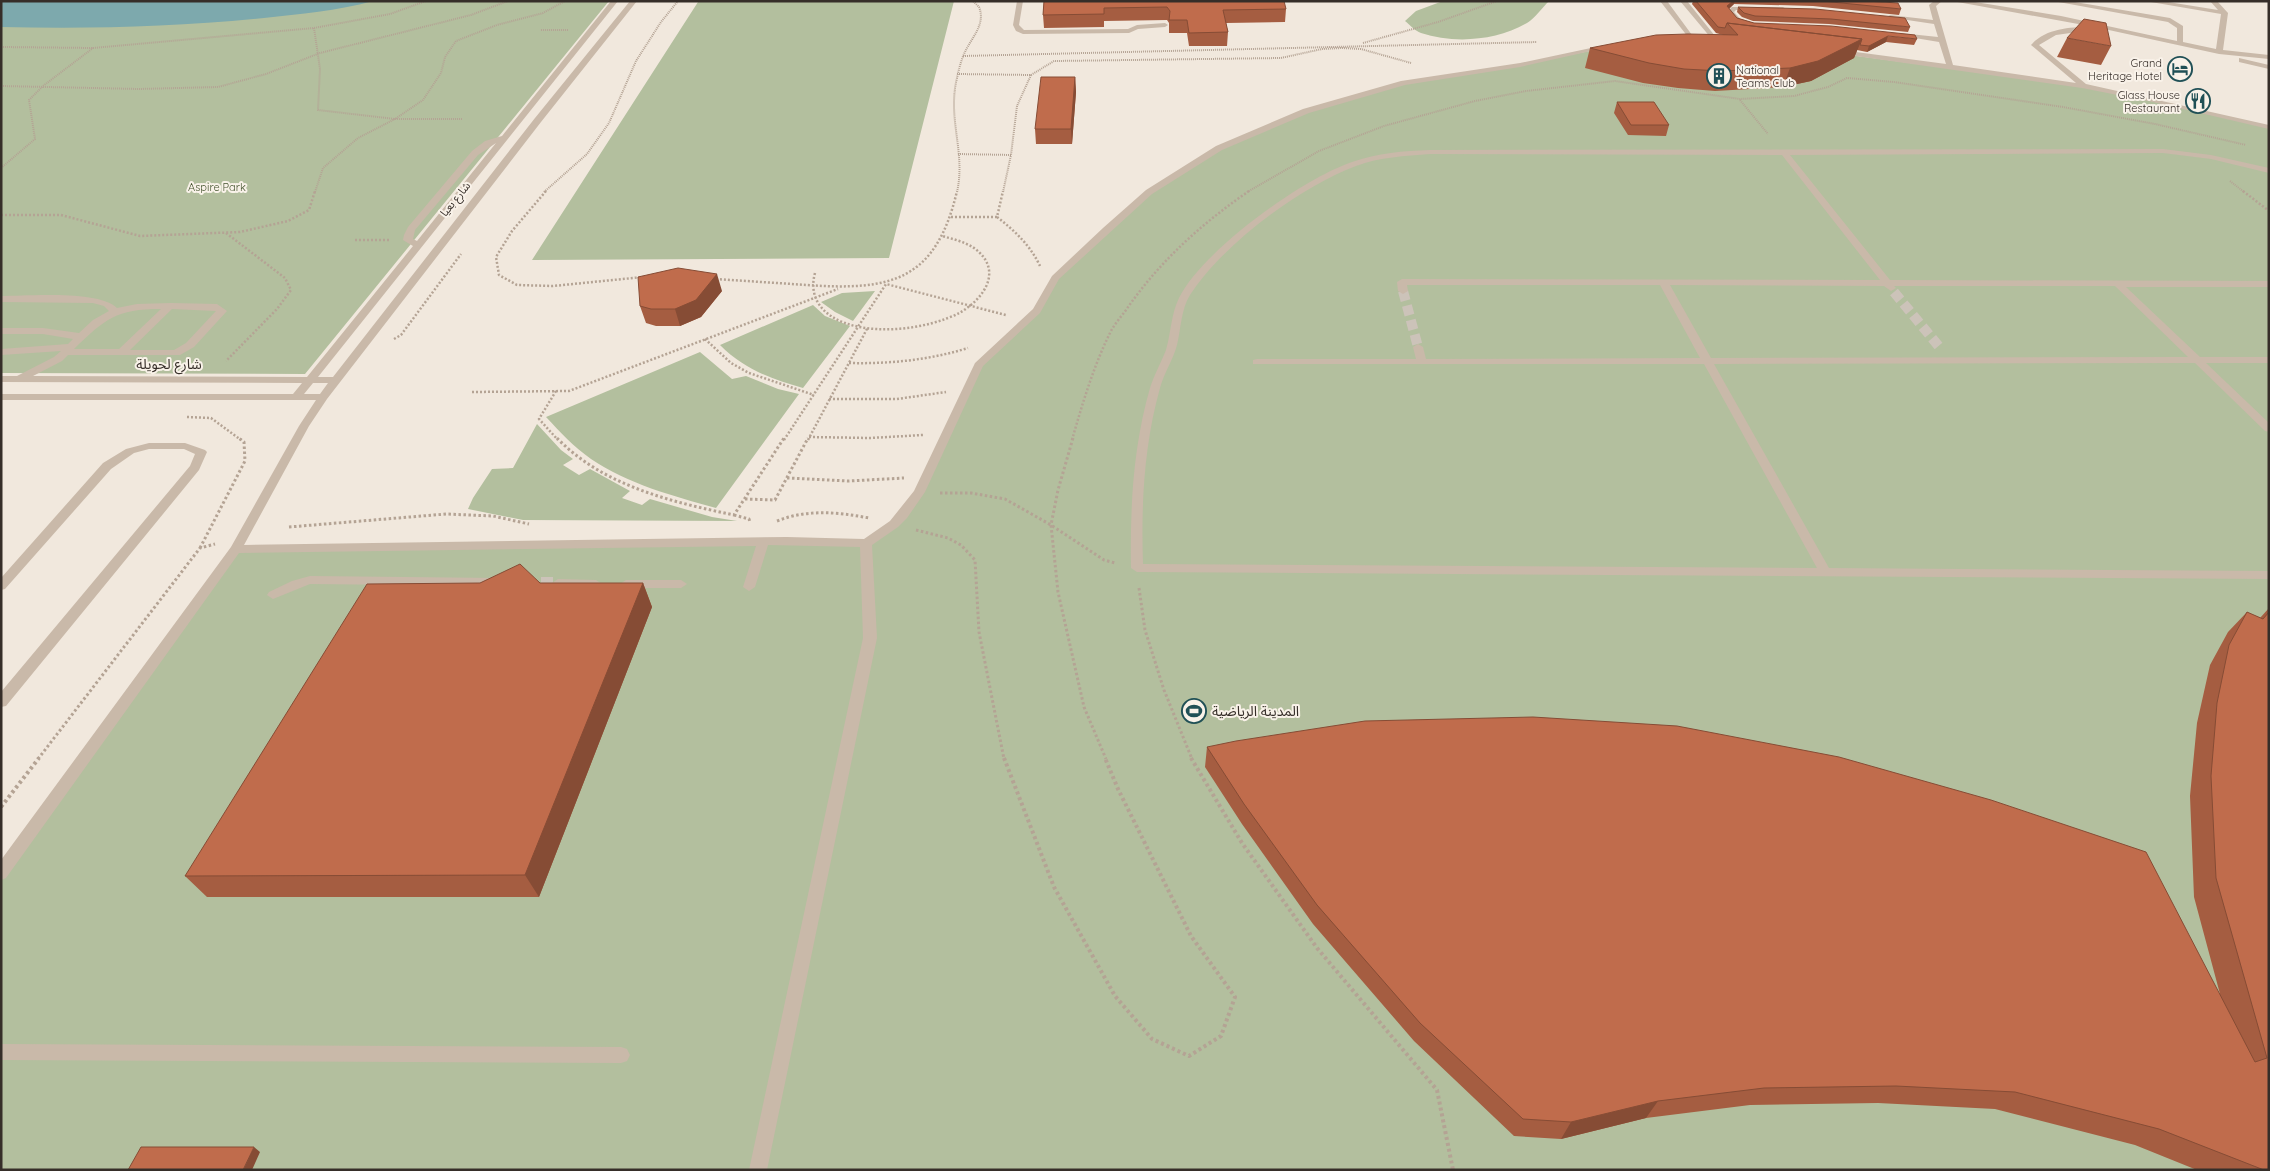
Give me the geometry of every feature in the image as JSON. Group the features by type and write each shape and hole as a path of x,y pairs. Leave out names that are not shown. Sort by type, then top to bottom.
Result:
{"street":[{"name":"شارع بعيا","path":"296,397 616,1"},
{"name":"شارع بعيا","path":"1,873 236,549 304,426 323,397 532,128 634,1"},
{"path":"1020,1 1016,26 1018,30 1023,32 1129,31 1137,27 1166,25"},
{"path":"1664,1 1686,37 1717,37 1683,1"},
{"path":"1939,1 1932,5 1950,66"},
{"path":"1955,1 2105,27 2219,52 2269,57"},
{"path":"2014,10 2023,1"},
{"path":"2056,1 2170,20 2180,24 2182,27 2180,42"},
{"path":"2108,1 2108,9"},
{"path":"2148,1 2225,13"},
{"path":"2213,1 2225,13"},
{"path":"1745,24 1735,19 1730,12 1734,8 1794,9"},
{"path":"2219,52 2225,13"},
{"path":"1879,16 1937,22"},
{"path":"2083,86 2074,75 2049,58 2035,45 2042,36 2065,30 2105,27"},
{"path":"1896,34 1942,40"},
{"path":"236,549 829,541 866,543 894,524 903,515 919,492 979,365 1037,311 1055,278 1149,192 1190,168 1218,148 1306,111 1404,83 1520,65 1611,46"},
{"path":"1835,52 1950,66 2083,86 2269,127"},
{"path":"2231,54 2246,61 2269,67"},
{"path":"419,245 408,240 411,229 475,153 488,143 505,138"},
{"path":"2269,171 2211,157 2163,151 1430,152 1376,157 1320,181 1259,219 1213,261 1184,296 1172,348 1155,386 1138,473 1136,568 2269,575"},
{"path":"1784,153 1891,288"},
{"path":"1403,291 1402,282 1891,288 2118,284 2269,284"},
{"path":"1664,284 1826,573"},
{"path":"2118,284 2269,429"},
{"path":"1,299 94,300 107,304 114,311"},
{"path":"1,352 25,350 64,353 167,354 180,351 190,345 222,311 217,307 130,307 114,311 101,318 64,353 19,379"},
{"path":"121,353 168,307"},
{"path":"1,330 43,331 61,335 82,336"},
{"path":"25,350 38,340 43,331"},
{"path":"1418,347 1422,362"},
{"path":"1941,350 1950,361"},
{"path":"57,379 54,370 64,353"},
{"path":"1257,362 2269,360"},
{"name":"شارع لحويلة","path":"1,379 337,380"},
{"path":"1,397 323,397"},
{"path":"1,586 107,466 130,451 149,446 185,446 201,452 195,467 1,702"},
{"path":"749,587 763,542"},
{"path":"758,1170 870,638 866,543"},
{"path":"273,594 310,580 507,582"},
{"path":"558,583 681,584"},
{"path":"1,1052 621,1055"}],"path":[{"path":"1,47 93,48 314,28 390,14 426,1"},
{"path":"1,86 139,89 218,87 266,74 320,53 471,16 508,1"},
{"path":"1,215 61,214 140,236 240,232 288,221 309,210 323,168 358,138 395,119 423,100 441,73 444,57 456,41 496,25 543,13 565,1"},
{"path":"647,276 553,286 517,285 499,275 496,257 512,231 539,197 587,154 609,123 636,61 661,22 678,1"},
{"path":"713,278 840,288 868,288 886,284 906,276 928,259 951,218 961,167 953,110 957,74 963,56 980,26 983,14 979,5 973,1"},
{"path":"1358,45 1438,22 1497,1"},
{"path":"314,28 320,53 321,80 318,110 395,119 463,119"},
{"path":"963,56 1525,41"},
{"path":"1,168 35,139 29,100 43,86 93,48"},
{"path":"997,218 1010,155 1017,106 1032,75 1054,61 1282,58 1322,49 1342,48 1361,49 1414,64"},
{"path":"957,74 1032,75"},
{"path":"774,522 789,515 821,512 852,514 948,538 961,545 975,560 979,632 1004,758 1054,887 1115,996 1152,1039 1189,1056 1221,1036 1235,997 1191,936 1118,789 1084,707 1058,592 1051,525 1058,490 1082,406 1109,334 1137,294 1176,249 1213,216 1257,185 1319,151 1384,126 1475,101 1526,91 1614,81 1740,100 1794,96 1828,87 1847,78 1894,82 2082,110 2155,124 2253,147"},
{"path":"1740,100 1784,153"},
{"path":"958,154 1010,155"},
{"path":"951,218 997,218 1022,236 1030,246 1042,272"},
{"path":"208,379 277,309 291,290 285,278 226,233"},
{"path":"815,273 811,286 814,298 829,315 860,327 908,328 932,323 953,316 970,306 989,282 990,270 985,259 974,249 960,241 942,236"},
{"path":"355,240 408,240"},
{"path":"886,284 1027,320"},
{"path":"734,515 860,327 886,284"},
{"path":"472,392 569,391 840,288"},
{"path":"744,498 775,500 868,327"},
{"path":"705,339 731,363 749,373 814,395"},
{"path":"849,363 910,361 971,347"},
{"path":"829,399 897,398 968,388"},
{"path":"556,391 539,420 571,451 617,480 665,500 749,519 751,524"},
{"path":"809,437 870,438 948,432"},
{"path":"787,478 868,480 927,475"},
{"path":"919,492 971,493 1005,499 1051,525 1104,560 1136,568 1145,630 1164,690 1192,760 1242,843 1317,948 1437,1090 1453,1170"},
{"path":"284,529 302,525 446,514 493,516 531,525"},
{"path":"744,525 759,524"},
{"path":"1,808 200,548 221,542"}],"green space":[{"name":"Aspire Park","path":"1,1 609,1 305,374 1,373"},
{"path":"954,1 889,258 532,260 698,2"},
{"path":"1443,1 1549,1 1527,23 1502,34 1475,39 1447,39 1434,36 1419,32 1405,21 1416,11"},
{"name":"المدينة الرياضية","path":"1713,37 2083,86 2269,127 2269,1170 1,1170 1,873 236,549 866,543 903,515 979,365 1037,311 1055,277 1149,192 1219,148 1306,111 1404,83 1520,65 1639,41"},
{"path":"875,291 853,321 821,302 842,293"},
{"path":"813,305 825,316 850,326 803,388 780,381 748,367 720,345"},
{"path":"700,352 732,379 746,376 778,389 799,394 716,508 651,488 605,468 579,449 546,417"},
{"path":"537,424 561,450 573,459 563,465 579,475 590,469 630,491 622,498 642,505 650,499 712,517 737,521 523,520 468,509 492,469 513,468"}],"water":[{"path":"1,1 373,1 318,12 231,21 133,27 67,28 1,27"}],"building":[{"path":"1044,1 1284,1 1286,9 1223,10 1228,32 1189,33 1187,20 1169,20 1170,11 1167,7 1104,8 1104,14 1043,15"},
{"path":"1696,1 1733,1 1727,6 1737,18 1754,23 1831,26 1915,35 1917,39 1888,36 1869,46 1860,45 1862,39 1727,23 1725,28 1718,27"},
{"path":"1822,1 1898,3 1901,9"},
{"path":"1738,7 1815,9 1905,18 1910,27 1831,19 1755,16 1744,13"},
{"path":"2084,19 2106,23 2111,46 2067,38"},
{"path":"1727,23 1862,39 1818,61 1790,68 1721,71 1684,69 1649,63 1590,48 1656,35 1738,35"},
{"path":"1041,77 1075,77 1071,129 1035,129"},
{"path":"1617,102 1654,102 1669,125 1631,125"},
{"path":"678,268 717,274 696,300 675,309 651,309 640,306 638,277"},
{"path":"520,564 540,583 643,583 525,875 185,876 367,584 480,583"},
{"path":"2247,612 2263,619 2269,612 2269,1170 2264,1170 2159,1129 2015,1092 1896,1086 1764,1088 1658,1101 1571,1122 1523,1119 1420,1023 1317,905 1244,804 1207,747 1365,721 1533,717 1677,726 1839,757 1991,800 2146,852 2255,1062 2267,1058 2216,878 2211,776 2217,703 2229,645"},
{"path":"141,1147 254,1147 243,1170 128,1170"}],"tunnel":[{"path":"1403,291 1418,347"},
{"path":"1894,292 1941,349"},
{"path":"523,583 558,583"}],"place":[{"name":"Grand Heritage Hotel","path":"2180,69"},
{"name":"National Teams Club","path":"1719,76"},
{"name":"Glass House Restaurant","path":"2198,101"},
{"name":"المدينة الرياضية","path":"1194,711"}]}
